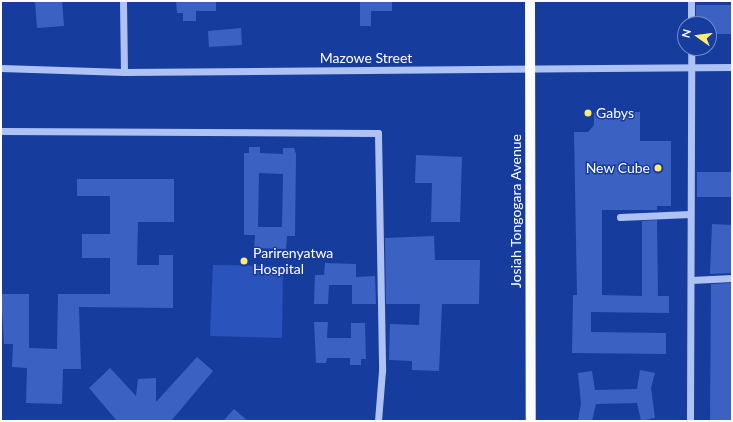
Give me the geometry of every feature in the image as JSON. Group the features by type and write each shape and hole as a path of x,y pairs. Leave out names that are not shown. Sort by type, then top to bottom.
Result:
{"main road":[{"name":"Josiah Tongogara Avenue","path":"530,1 531,421"}],"street":[{"path":"123,1 124,72"},
{"path":"691,1 691,16"},
{"path":"690,421 691,56"},
{"name":"Mazowe Street","path":"1,68 124,72 529,71 732,67"},
{"path":"1,131 378,133 382,378 378,421"},
{"path":"620,217 690,214"},
{"path":"691,280 732,278"}],"shaded area":[{"path":"213,265 283,266 282,338 210,336"}],"building":[{"path":"35,1 62,1 64,26 37,28"},
{"path":"176,1 216,1 216,11 196,11 196,21 183,21 183,13 177,13"},
{"path":"360,1 392,1 392,11 371,11 371,26 360,26"},
{"path":"696,5 732,5 732,34 717,34 717,16 696,16"},
{"path":"241,28 242,45 209,47 208,31"},
{"path":"640,112 640,141 671,141 671,206 657,206 657,210 602,210 602,295 642,296 642,221 657,220 658,296 669,296 669,313 591,312 591,332 666,333 666,354 572,353 573,295 577,295 574,132 588,132 594,125 594,113"},
{"path":"249,147 260,147 260,153 283,154 283,148 294,148 296,154 295,236 287,236 286,249 254,248 255,235 244,235 244,153 249,153","holes":["259,173 283,174 282,227 258,227"]},
{"path":"416,155 462,157 460,222 431,222 432,183 415,183"},
{"path":"697,172 732,172 732,197 697,197"},
{"path":"77,179 174,179 174,222 138,222 137,265 159,265 159,255 173,255 173,308 79,307 81,369 63,369 62,404 26,403 27,368 12,367 13,344 4,344 1,294 29,294 29,348 57,349 58,294 110,294 110,258 82,258 82,234 110,234 110,196 77,196"},
{"path":"712,224 732,225 732,273 710,274"},
{"path":"434,236 435,260 480,260 479,304 442,304 439,371 412,370 412,361 389,360 390,324 419,325 420,304 386,304 385,238"},
{"path":"325,263 356,264 356,277 375,276 376,304 352,304 352,285 329,285 328,304 314,304 315,275 324,275"},
{"path":"732,283 732,421 710,421 711,284"},
{"path":"314,322 328,322 327,338 351,338 351,323 365,323 366,359 361,359 361,365 350,365 350,358 327,358 326,363 316,363"},
{"path":"197,357 213,371 171,421 117,421 89,388 110,368 136,396 138,379 156,378 156,402"},
{"path":"640,370 655,373 651,388 655,418 641,421 637,403 596,404 592,421 578,420 581,404 578,373 592,371 595,390 637,389"},
{"path":"234,409 248,421 223,421"}],"place":[{"name":"Gabys","path":"588,113"},
{"name":"New Cube","path":"658,168"},
{"name":"Parirenyatwa Hospital","path":"244,261"}]}
